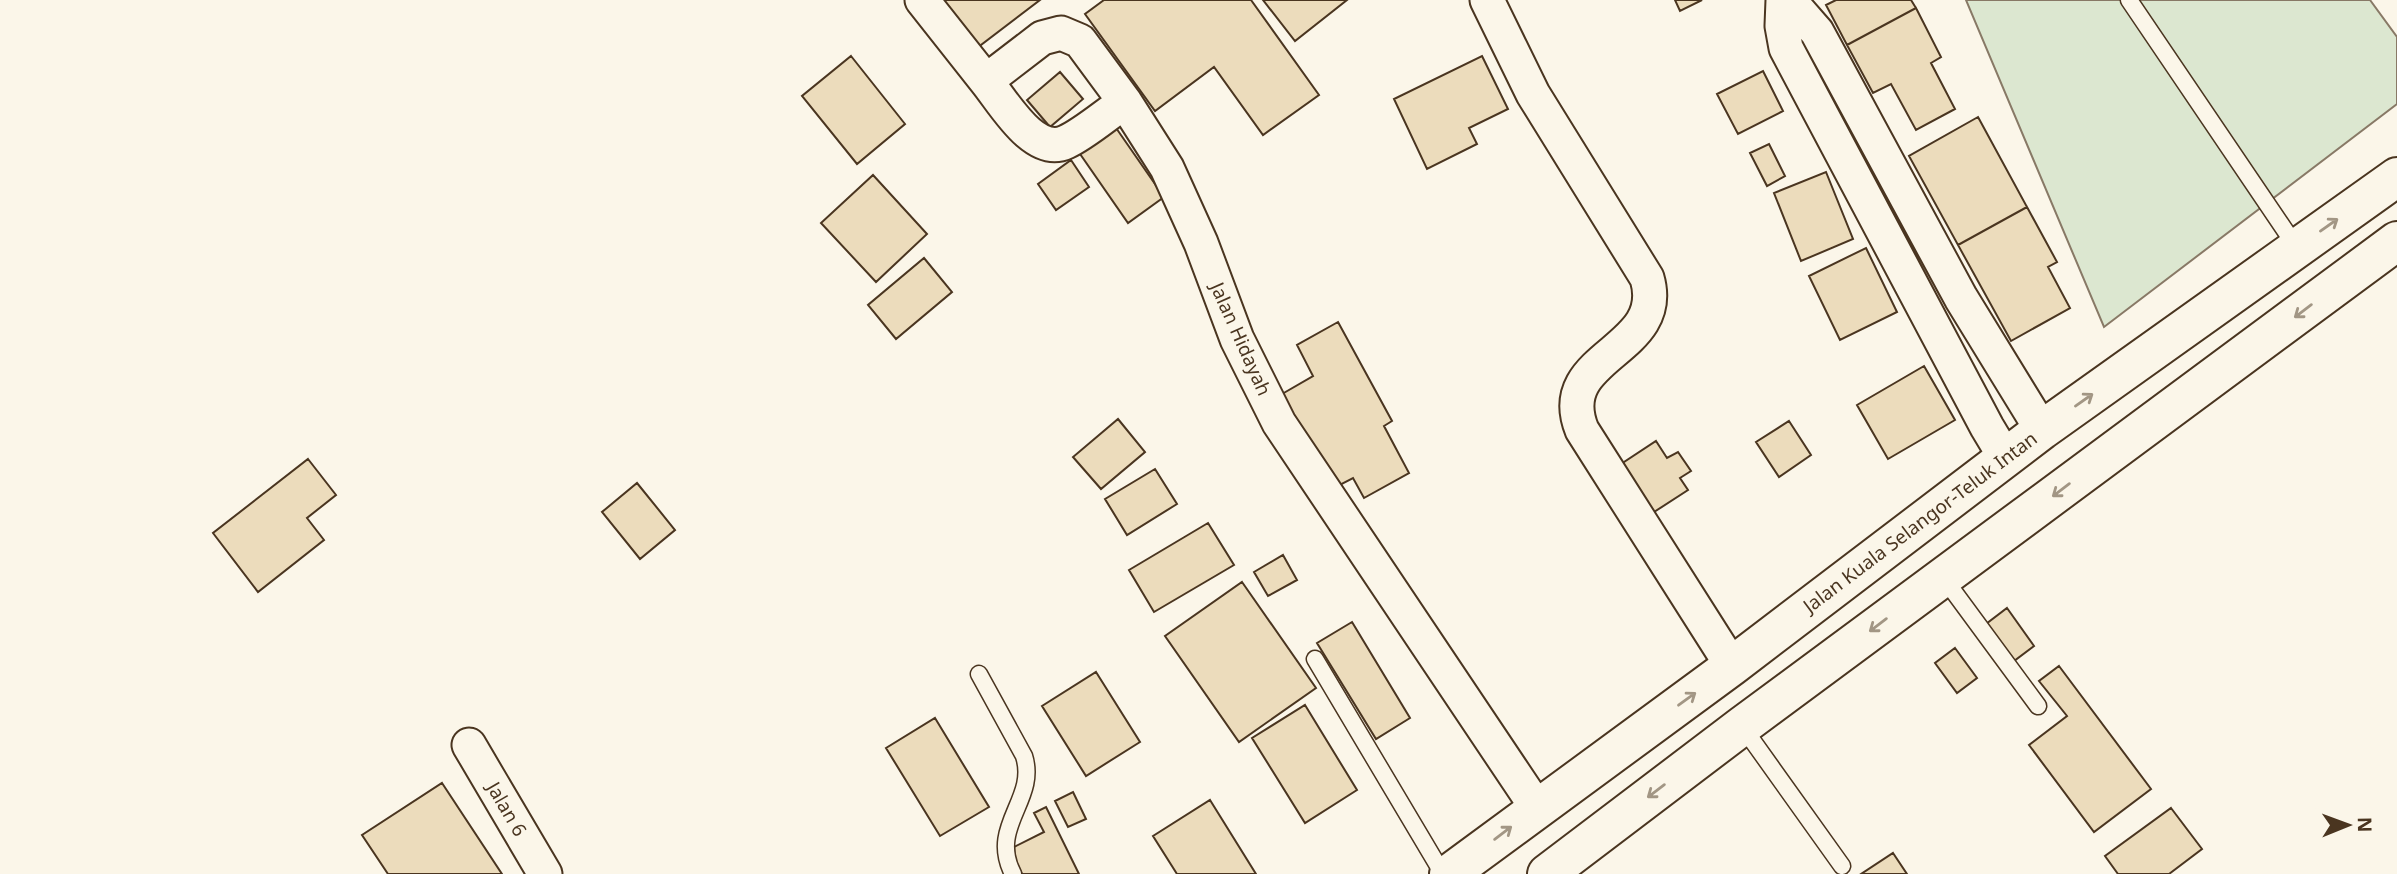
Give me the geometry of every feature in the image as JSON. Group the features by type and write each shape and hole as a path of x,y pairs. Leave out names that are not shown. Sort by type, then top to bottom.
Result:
{"highway":[{"name":"Jalan Kuala Selangor-Teluk Intan","path":"1449,874 1732,666 2005,457 2397,177"},
{"path":"1547,874 1742,726 2397,241"}],"street":[{"path":"922,0 1032,138 1047,145 1065,143 1125,102"},
{"path":"1487,0 1533,94 1647,278 1651,291 1651,305 1638,329 1589,375 1580,387 1576,416 1582,430 1732,666"},
{"path":"1783,0 1782,26 1786,48 2005,457"},
{"path":"1789,0 1817,32 1961,298 2042,430"},
{"name":"Jalan Hidayah","path":"986,81 1042,38 1061,33 1080,41 1125,102 1167,168 1200,243 1237,339 1279,423 1537,808"},
{"name":"Jalan 6","path":"469,745 545,874"}],"lane":[{"path":"2129,0 2297,248"},
{"path":"1943,577 2038,706"},
{"path":"1315,659 1443,874"},
{"path":"979,674 1028,768 1027,780 1005,838 1008,863 1013,874"},
{"path":"1742,726 1842,866"}],"green space":[{"path":"1966,0 2370,0 2397,37 2397,104 2104,327"}],"building":[{"path":"935,0 1040,0 973,51"},
{"path":"1104,0 1251,0 1319,95 1263,135 1214,67 1155,111 1085,14"},
{"path":"1263,0 1347,0 1295,41"},
{"path":"1675,0 1702,0 1680,11"},
{"path":"1836,0 1911,0 1916,8 1847,45 1826,5"},
{"path":"1916,8 1941,57 1931,63 1955,109 1916,130 1891,84 1873,93 1847,45"},
{"path":"851,56 905,124 857,164 802,96"},
{"path":"1482,56 1508,109 1469,128 1477,144 1427,169 1394,99"},
{"path":"1763,71 1783,111 1738,134 1717,94"},
{"path":"1060,72 1083,99 1050,127 1027,100"},
{"path":"1978,117 2027,207 1958,245 1909,156"},
{"path":"1114,125 1164,197 1128,223 1078,151"},
{"path":"1769,144 1785,176 1767,186 1750,153"},
{"path":"1071,160 1089,187 1056,210 1038,184"},
{"path":"1826,172 1853,239 1801,261 1774,193"},
{"path":"873,175 927,234 876,282 821,223"},
{"path":"2027,207 2057,262 2048,267 2070,308 2011,341 1958,245"},
{"path":"1866,248 1897,312 1840,340 1809,276"},
{"path":"924,258 952,292 896,339 868,305"},
{"path":"1338,322 1392,421 1384,426 1409,473 1364,498 1353,478 1334,488 1282,394 1313,376 1297,345"},
{"path":"1924,366 1955,420 1888,459 1857,405"},
{"path":"1118,419 1145,452 1101,489 1073,457"},
{"path":"1789,421 1811,455 1779,477 1756,442"},
{"path":"1656,441 1667,458 1678,452 1691,471 1680,478 1688,490 1651,514 1618,466"},
{"path":"308,459 336,495 307,518 324,540 258,592 213,533"},
{"path":"1155,469 1177,504 1127,535 1105,499"},
{"path":"637,483 675,530 640,559 602,512"},
{"path":"1208,523 1234,565 1154,612 1129,570"},
{"path":"1283,555 1297,580 1268,596 1254,572"},
{"path":"1242,582 1316,688 1239,742 1165,636"},
{"path":"2007,608 2034,646 2014,661 1986,624"},
{"path":"1352,622 1410,718 1376,739 1317,643"},
{"path":"1955,648 1977,678 1957,693 1935,663"},
{"path":"2059,666 2151,789 2094,832 2029,745 2067,716 2039,681"},
{"path":"1096,672 1140,742 1086,776 1042,706"},
{"path":"1305,705 1357,790 1305,823 1252,738"},
{"path":"935,718 989,807 940,836 886,748"},
{"path":"442,783 502,874 388,874 362,835"},
{"path":"1073,792 1086,819 1068,827 1055,801"},
{"path":"1210,800 1256,874 1177,874 1153,836"},
{"path":"1046,807 1079,874 1022,874 1010,849 1044,832 1034,813"},
{"path":"2171,808 2202,849 2169,874 2118,874 2105,856"},
{"path":"1893,853 1907,874 1861,874"}]}
